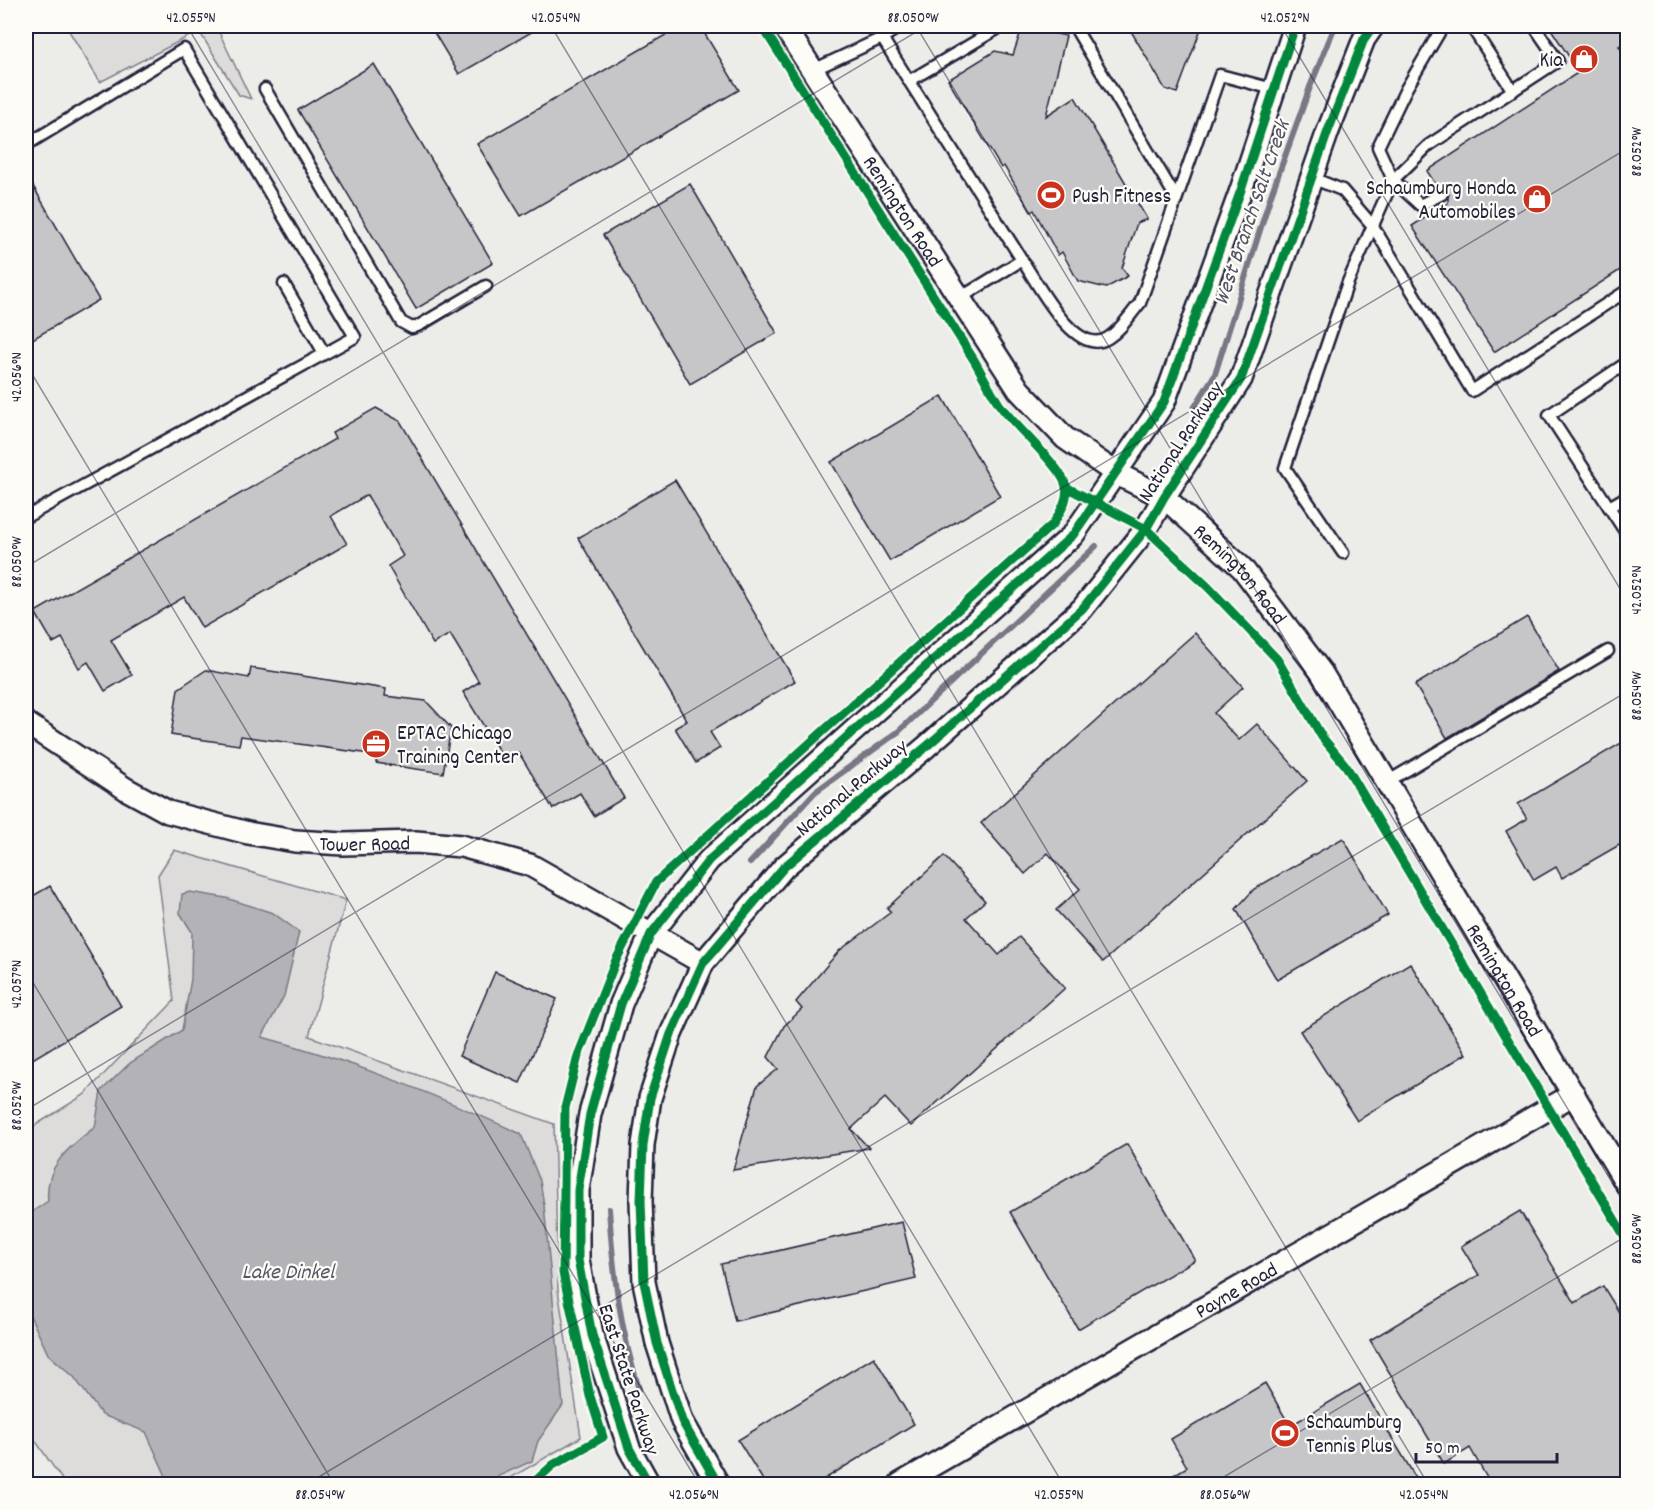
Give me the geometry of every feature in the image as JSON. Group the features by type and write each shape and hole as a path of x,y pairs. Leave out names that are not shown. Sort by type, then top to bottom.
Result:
{"street":[{"name":"Remington Road","path":"784,26 1019,390 1065,438 1117,474 1164,497 1242,568 1321,672 1628,1186"},
{"name":"National Parkway","path":"651,934 709,860 1073,535 1117,474 1164,402 1241,190 1295,26"},
{"name":"National Parkway","path":"703,963 784,867 926,747 1082,609 1146,529 1164,497 1241,380 1360,49 1373,26"},
{"name":"Tower Road","path":"26,723 126,789 168,812 248,833 295,841 343,844 416,842 461,846 530,865 703,963"},
{"name":"East State Parkway","path":"649,1485 629,1448 592,1335 578,1260 578,1190 590,1114 621,1004 651,934"},
{"name":"East State Parkway","path":"703,963 671,1034 650,1098 643,1145 641,1201 644,1282 657,1343 682,1421 718,1485"},
{"name":"Payne Road","path":"900,1485 1574,1094"}],"lane":[{"path":"813,70 882,38 901,26"},
{"path":"909,81 1002,26"},
{"path":"1074,26 1176,198"},
{"path":"1442,194 1420,205 1393,180 1378,147 1406,88 1443,26"},
{"path":"1471,26 1513,91"},
{"path":"1343,553 1285,468 1348,282 1393,180 1430,145 1558,61 1534,26"},
{"path":"882,38 1068,330 1091,341 1107,340 1140,303 1220,75 1273,89"},
{"path":"26,145 184,49 355,337 26,517"},
{"path":"265,89 401,322 412,328 420,325 486,285"},
{"path":"1312,178 1342,190 1373,225 1472,391 1628,290"},
{"path":"960,298 1022,260"},
{"path":"284,284 324,353"},
{"path":"1628,362 1549,415 1628,536"},
{"path":"1610,507 1628,496"},
{"path":"1388,783 1608,651"}],"shaded area":[{"path":"26,26 1627,26 1627,1484 26,1484"},
{"path":"66,26 216,26 251,99 239,95 199,31 100,82"},
{"name":"Lake Dinkel","path":"174,850 346,900 309,1036 554,1124 558,1290 581,1437 500,1484 65,1484 26,1427 26,1131 84,1095 174,1001 158,875"}],"water":[{"name":"Lake Dinkel","path":"190,892 226,898 273,913 299,932 284,996 262,1037 394,1080 521,1134 540,1181 544,1205 563,1405 538,1441 532,1461 481,1484 173,1484 166,1476 146,1432 102,1415 74,1377 48,1354 26,1307 26,1216 48,1201 50,1177 60,1158 95,1127 101,1091 130,1063 182,1030 191,979 192,932 180,913 182,894"}],"building":[{"path":"430,26 542,26 459,74"},
{"path":"681,26 700,26 739,90 521,216 477,144"},
{"path":"1128,26 1202,26 1177,93 1165,89"},
{"name":"Schaumburg Honda Automobiles","path":"1549,26 1628,26 1628,41 1619,46 1628,60 1628,265 1494,352 1412,226 1448,203 1448,190 1443,187 1438,188 1427,171 1579,72"},
{"path":"1026,27 1066,36 1046,116 1075,97 1147,219 1137,223 1122,268 1128,276 1106,288 1078,281 1062,252 1058,255 1034,210 1031,212 1004,166 1001,168 948,80 995,51 1013,55 1021,31"},
{"path":"374,64 493,263 416,309 298,110"},
{"path":"26,174 99,300 26,343"},
{"path":"690,184 777,333 690,384 603,235"},
{"path":"942,396 1000,496 890,561 831,462"},
{"path":"376,408 400,421 624,798 594,816 580,793 553,809 519,753 505,761 463,692 479,682 450,634 433,644 388,566 403,556 367,495 331,516 347,544 202,628 184,597 111,640 132,675 105,691 88,662 79,668 62,638 53,643 35,612 335,439 332,433"},
{"path":"675,480 795,681 710,732 720,748 696,763 675,728 687,721 578,538"},
{"path":"1527,617 1559,671 1447,738 1415,685"},
{"path":"1195,633 1243,687 1214,713 1239,740 1257,724 1307,781 1103,962 1056,910 1080,889 1048,853 1025,874 981,823"},
{"path":"251,668 386,689 385,696 426,701 451,728 443,773 376,763 377,755 241,736 239,745 171,735 178,689 206,670 249,678"},
{"path":"1628,739 1628,840 1562,878 1556,867 1534,880 1506,831 1527,819 1518,804"},
{"path":"1343,838 1388,915 1277,980 1236,909 1254,889"},
{"path":"944,856 985,901 966,918 999,955 1019,937 1065,988 911,1126 885,1098 851,1129 869,1148 733,1170 757,1086 778,1069 768,1057 784,1026 802,1009 796,1002 839,951 891,912 887,908"},
{"path":"50,886 121,1006 26,1063 26,900"},
{"path":"1410,963 1466,1054 1357,1121 1300,1031"},
{"path":"495,972 557,999 520,1083 459,1056"},
{"path":"1127,1144 1195,1260 1078,1329 1010,1212"},
{"path":"1520,1211 1575,1303 1603,1286 1628,1327 1628,1485 1491,1485 1470,1448 1444,1464 1370,1340 1479,1275 1461,1246"},
{"path":"902,1222 916,1279 735,1321 721,1264"},
{"path":"874,1357 914,1424 815,1485 766,1485 738,1440"},
{"name":"Schaumburg Tennis Plus","path":"1265,1383 1290,1426 1360,1384 1420,1485 1157,1485 1187,1467 1171,1439"}],"waterway":[{"name":"West Branch Salt Creek","path":"1194,408 1215,374 1271,195 1335,26"},
{"name":"West Branch Salt Creek","path":"750,863 815,792 898,732 1096,546"},
{"path":"609,1209 618,1300 639,1389"}],"cycle path":[{"path":"532,1484 553,1465 603,1437 590,1396 563,1273 565,1108 578,1056 616,960 656,882 1053,524 1063,506 1067,491 1063,478 1056,468 999,404 974,360 762,26"},
{"path":"649,1484 629,1448 592,1335 578,1260 578,1190 590,1114 621,1004 651,934 709,860 1073,535 1164,402 1241,190 1295,26"},
{"path":"718,1484 682,1421 657,1343 644,1282 641,1201 643,1145 650,1098 671,1034 703,963 784,867 926,747 1082,609 1146,529 1164,497 1241,379 1328,131 1364,39 1373,26"},
{"path":"1066,487 1146,529 1208,587 1277,659 1322,737 1346,766 1628,1242"}],"place":[{"name":"Kia","path":"1584,59"},
{"name":"Push Fitness","path":"1051,195"},
{"name":"Schaumburg Honda Automobiles","path":"1537,199"},
{"name":"EPTAC Chicago Training Center","path":"376,744"},
{"name":"Schaumburg Tennis Plus","path":"1285,1433"}]}
